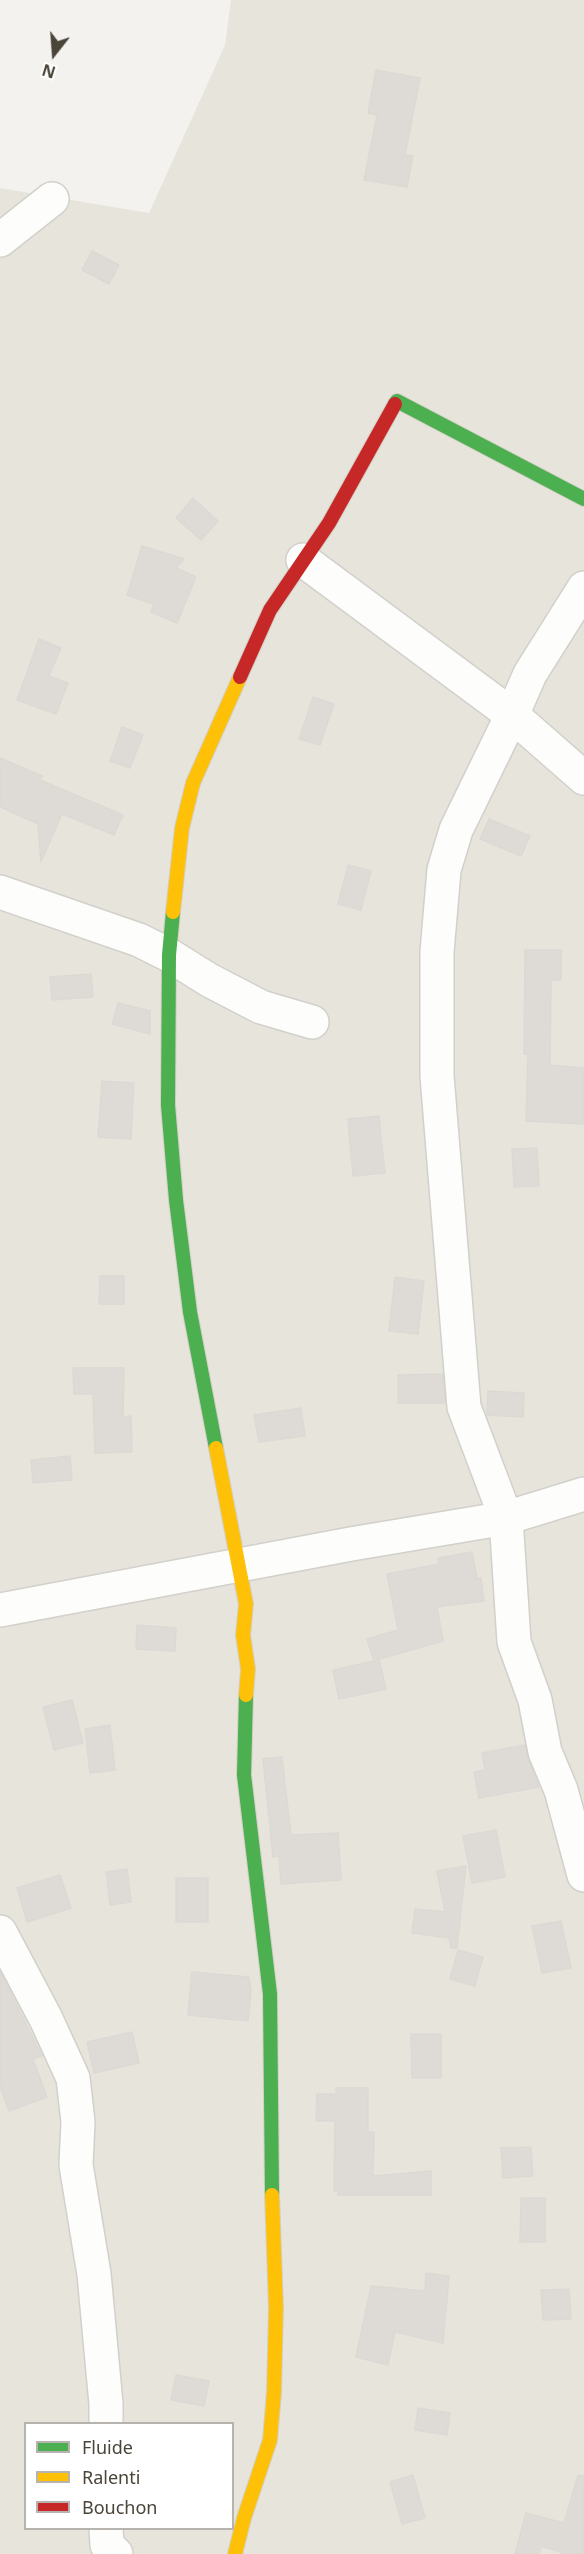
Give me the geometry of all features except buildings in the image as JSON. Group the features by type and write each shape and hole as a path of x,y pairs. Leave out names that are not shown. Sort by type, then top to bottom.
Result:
{"street":[{"path":"0,240 52,199"},
{"path":"235,2554 244,2518 270,2440 274,2392 276,2308 270,2114 270,1994 244,1775 244,1725 248,1670 243,1635 246,1604 190,1312 176,1200 168,1105 169,955 182,828 193,783 270,610 329,523 398,401 584,499"},
{"path":"303,560 512,715 584,778"},
{"path":"584,588 530,674 456,830 444,870 437,952 437,1076 464,1407 506,1518 514,1642 535,1700 546,1752 561,1790 584,1875"},
{"path":"0,892 139,940 169,955 209,980 261,1006 312,1022"},
{"path":"0,1610 506,1518 584,1494"},
{"path":"4,1946 73,2079 78,2122 76,2165 94,2274 106,2422"},
{"path":"106,2530 107,2545 116,2554"}],"shaded area":[{"path":"231,0 584,0 584,2554 0,2554 0,188 149,213 225,45"}],"traffic: fast":[{"path":"395,404 397,401 584,499"},
{"path":"173,912 169,955 168,1105 176,1200 190,1312 216,1448"},
{"path":"246,1695 244,1775 270,1994 272,2195"}],"traffic: slow":[{"path":"173,912 182,828 193,783 240,677"},
{"path":"216,1448 246,1604 243,1635 248,1669 246,1695"},
{"path":"235,2554 244,2518 270,2440 274,2392 276,2308 272,2195"}],"traffic: jam":[{"path":"240,677 270,610 329,523 395,404"}]}
